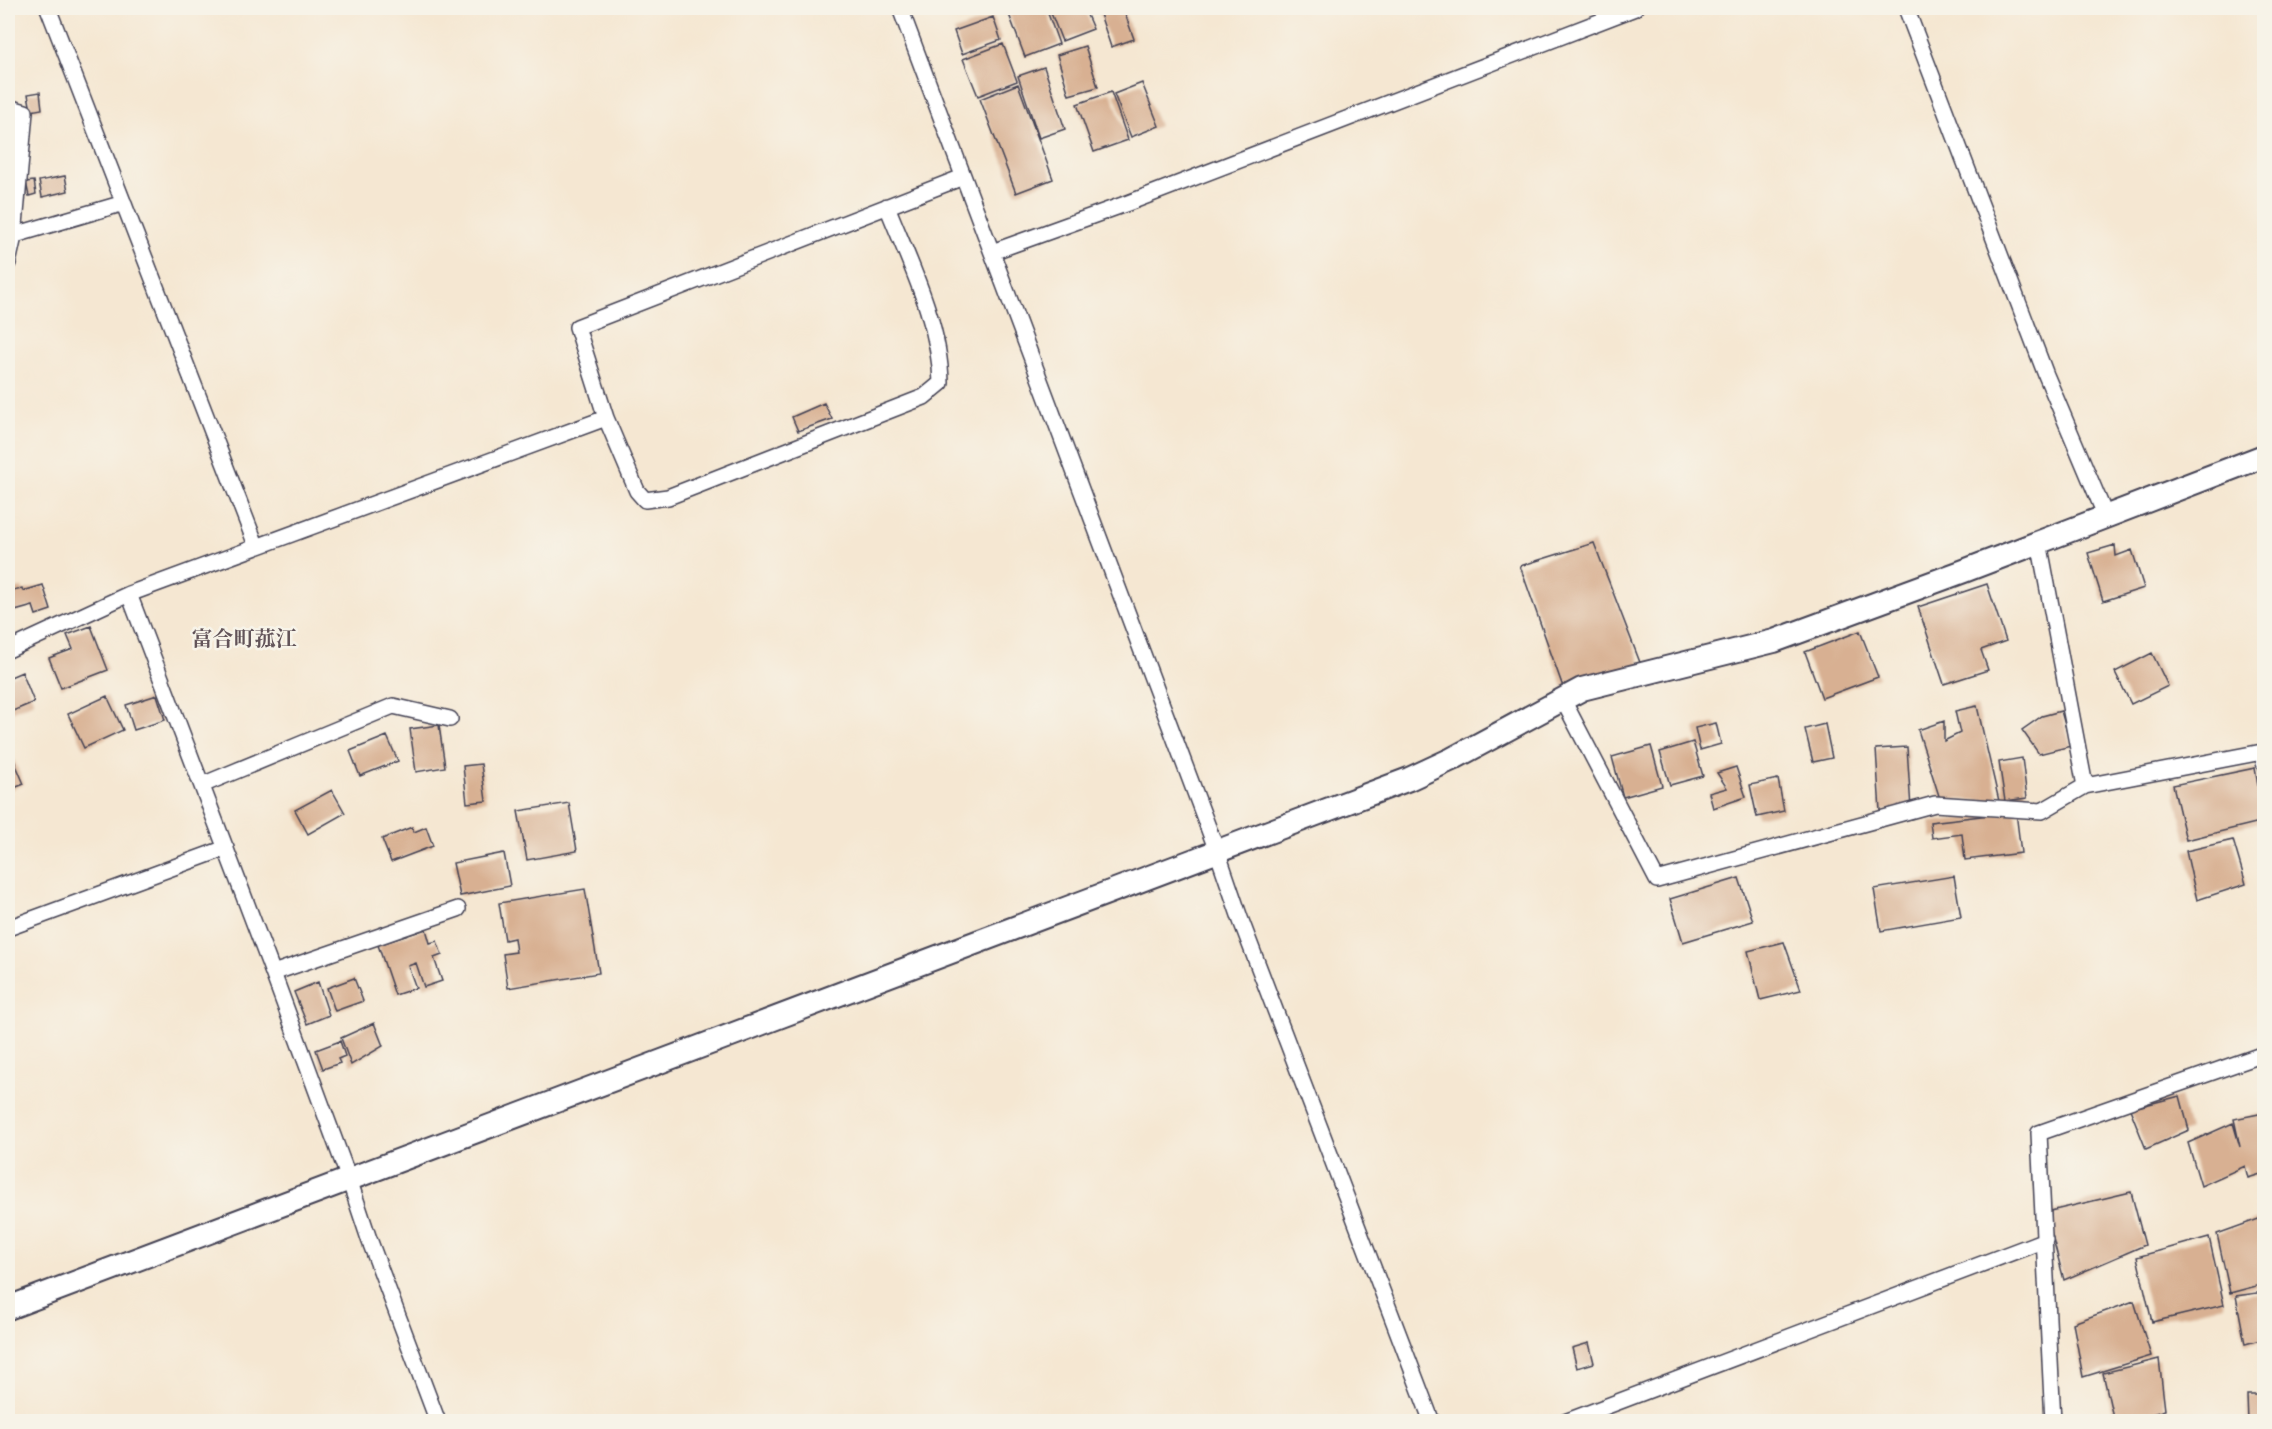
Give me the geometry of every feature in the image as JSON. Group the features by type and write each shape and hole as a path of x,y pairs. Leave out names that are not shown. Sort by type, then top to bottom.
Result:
{"street":[{"path":"48,8 256,545"},
{"path":"900,8 1217,851 1240,918 1432,1422"},
{"path":"992,252 1128,203 1635,8"},
{"path":"1906,8 2046,375 2106,517"},
{"path":"8,107 25,112 8,263"},
{"path":"888,206 929,316 940,359 941,383 924,397 655,500 645,500 637,491 606,418 577,327 888,206 963,177"},
{"path":"11,236 124,203"},
{"path":"8,650 129,594 256,545 606,418"},
{"path":"8,1308 1408,778 1452,759 1582,688 1774,641 2265,456"},
{"path":"2039,542 2085,786"},
{"path":"129,594 273,973 438,1422"},
{"path":"1562,698 1656,880 1935,804 2042,811 2085,786 2262,752 2265,763"},
{"path":"202,785 393,706 450,719"},
{"path":"8,928 226,848"},
{"path":"273,973 458,909"},
{"path":"2053,1422 2039,1133 2265,1054"},
{"path":"1565,1422 2045,1240"}],"building":[{"path":"1046,8 1059,44 1025,57 1007,9"},
{"path":"1049,8 1084,8 1093,29 1062,41"},
{"path":"1098,8 1123,8 1134,39 1111,47"},
{"path":"993,17 1001,40 962,54 954,31"},
{"path":"1003,44 1017,81 978,96 963,59"},
{"path":"1085,46 1098,87 1069,95 1057,55"},
{"path":"1044,67 1065,129 1039,138 1018,76"},
{"path":"1142,83 1159,126 1131,137 1114,94"},
{"path":"1018,84 1053,179 1016,193 980,99"},
{"path":"40,92 42,109 31,111 28,94"},
{"path":"1111,92 1128,140 1094,152 1077,104"},
{"path":"65,176 68,191 42,197 39,181"},
{"path":"34,181 36,194 29,196 26,182"},
{"path":"824,403 832,419 798,431 792,417"},
{"path":"1594,543 1641,665 1563,687 1520,566"},
{"path":"2115,545 2116,556 2132,550 2144,588 2103,601 2088,553"},
{"path":"1987,584 2006,641 1981,650 1988,670 1944,684 1918,607"},
{"path":"43,585 51,610 36,615 33,606 8,613 8,591 22,588 23,591"},
{"path":"91,626 108,670 61,688 49,658 73,649 67,635"},
{"path":"1860,631 1878,677 1822,698 1805,652"},
{"path":"2152,653 2168,686 2131,704 2115,672"},
{"path":"22,672 34,702 8,713 8,678"},
{"path":"157,695 165,720 134,730 126,705"},
{"path":"107,696 123,730 84,748 68,714"},
{"path":"1977,706 1999,801 1940,799 1918,730 1944,721 1944,741 1960,733 1955,711"},
{"path":"2061,711 2071,746 2039,754 2022,730 2042,716"},
{"path":"1716,723 1721,744 1700,750 1695,728"},
{"path":"1825,724 1832,758 1813,762 1805,729"},
{"path":"439,725 445,767 416,772 410,729"},
{"path":"387,736 398,761 360,776 350,751"},
{"path":"1693,742 1703,776 1670,785 1660,752"},
{"path":"8,746 24,784 9,790 8,786"},
{"path":"1651,746 1662,786 1623,797 1612,757"},
{"path":"1907,747 1911,809 1880,811 1876,749"},
{"path":"2022,758 2027,798 2005,801 1999,762"},
{"path":"481,764 486,801 467,803 463,766"},
{"path":"1736,767 1746,797 1713,808 1709,793 1727,788 1717,773"},
{"path":"2255,768 2264,821 2186,840 2173,785"},
{"path":"1778,779 1784,811 1757,817 1750,785"},
{"path":"332,790 345,813 308,834 295,810"},
{"path":"569,803 577,851 527,860 518,811"},
{"path":"2016,812 2021,853 1965,860 1962,834 1932,838 1930,822"},
{"path":"412,827 414,832 426,827 433,846 391,862 382,839"},
{"path":"2233,840 2246,884 2197,900 2186,851"},
{"path":"504,853 510,886 460,896 453,863"},
{"path":"1954,876 1961,917 1881,931 1874,889"},
{"path":"1739,878 1753,921 1683,942 1670,899"},
{"path":"585,889 599,973 508,988 503,954 516,952 514,938 505,940 499,903"},
{"path":"426,929 430,943 437,941 442,955 434,958 442,981 424,987 416,963 408,966 416,988 395,995 378,945"},
{"path":"1784,942 1801,990 1760,1000 1748,951"},
{"path":"354,978 363,1001 335,1011 327,988"},
{"path":"318,982 329,1015 307,1024 294,992"},
{"path":"374,1023 383,1046 351,1065 341,1038"},
{"path":"340,1041 345,1056 338,1059 340,1063 323,1069 316,1050"},
{"path":"2180,1096 2189,1130 2146,1149 2130,1109"},
{"path":"2264,1113 2264,1173 2248,1178 2245,1166 2201,1186 2188,1143 2233,1123 2240,1147 2234,1119"},
{"path":"2131,1192 2145,1245 2064,1280 2046,1212"},
{"path":"2264,1217 2264,1284 2230,1293 2217,1234"},
{"path":"2209,1237 2224,1305 2152,1322 2137,1257"},
{"path":"2264,1292 2264,1339 2245,1344 2236,1296"},
{"path":"2134,1301 2151,1356 2083,1377 2073,1323"},
{"path":"1589,1343 1594,1363 1577,1368 1572,1348"},
{"path":"2264,1343 2264,1366 2263,1366 2259,1344"},
{"path":"2159,1359 2165,1410 2128,1422 2114,1422 2103,1373"},
{"path":"2247,1395 2264,1395 2264,1421 2248,1422"}],"district":[{"name":"富合町菰江","path":"244,639"}]}
